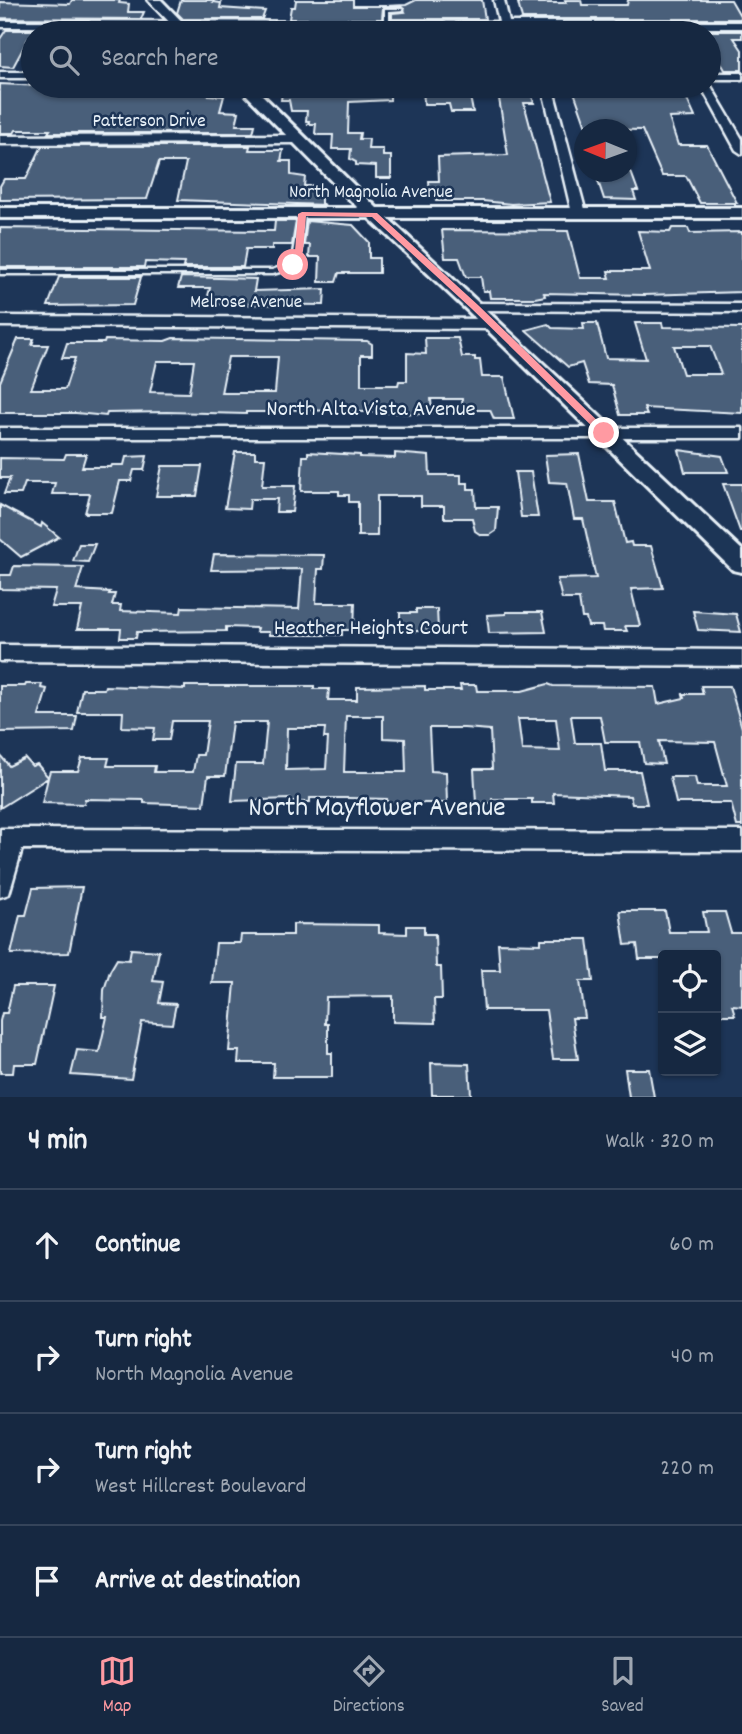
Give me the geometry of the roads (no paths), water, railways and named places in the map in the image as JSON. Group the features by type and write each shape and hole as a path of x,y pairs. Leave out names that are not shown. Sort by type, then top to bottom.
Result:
{"street":[{"path":"154,0 174,21"},
{"path":"499,0 504,21"},
{"path":"0,24 21,24"},
{"path":"721,25 742,25"},
{"path":"0,75 21,75"},
{"path":"721,76 742,76"},
{"path":"256,98 374,214 475,307 742,564"},
{"path":"550,98 579,213"},
{"path":"713,98 742,150"},
{"name":"Patterson Drive","path":"0,140 298,139"},
{"name":"North Magnolia Avenue","path":"0,213 742,213"},
{"path":"475,307 742,308"},
{"name":"Melrose Avenue","path":"0,321 492,324"},
{"name":"North Alta Vista Avenue","path":"0,433 742,433"},
{"name":"Heather Heights Court","path":"0,653 742,658"},
{"path":"0,886 6,839"},
{"name":"North Mayflower Avenue","path":"6,839 742,841"}],"lane":[{"path":"387,21 387,10 401,10"},
{"path":"0,272 273,272 293,265 302,214"}]}
